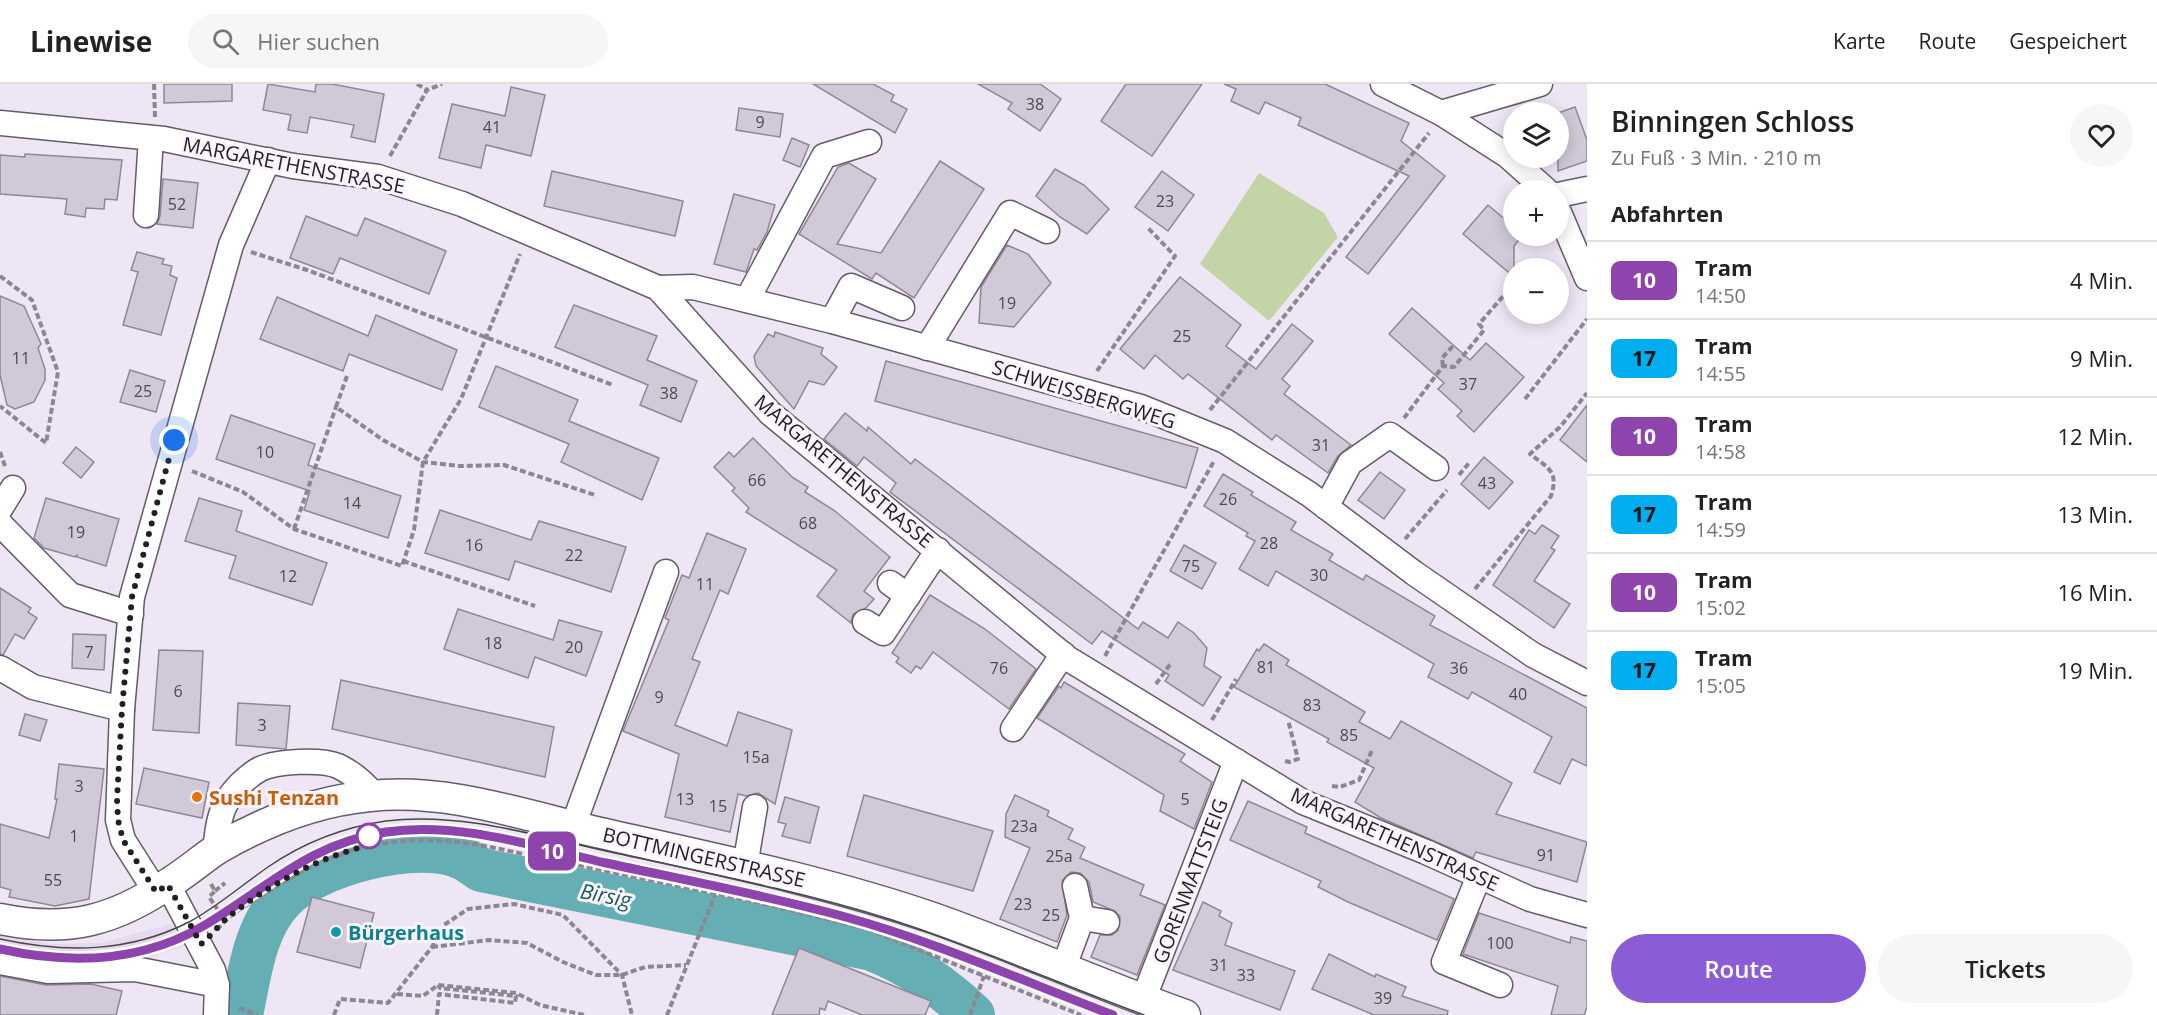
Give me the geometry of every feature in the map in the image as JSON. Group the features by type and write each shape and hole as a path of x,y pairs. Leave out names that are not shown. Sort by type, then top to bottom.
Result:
{"main road":[{"name":"BOTTMINGERSTRASSE","path":"0,919 54,927 79,924 127,908 162,889 208,856 286,815 315,805 374,795 424,797 458,801 745,866 931,918 1185,1015"}],"street":[{"path":"1383,84 1442,114 1508,156 1535,180"},
{"path":"1442,114 1540,84"},
{"name":"MARGARETHENSTRASSE","path":"0,123 153,138 268,160 378,177 462,204 658,288 770,413 1063,654 1094,675 1303,802 1530,899 1587,915"},
{"path":"146,215 153,138"},
{"path":"747,300 824,156 868,142"},
{"path":"223,1011 217,985 201,944 162,889 123,840 118,820 122,709 132,597 168,462 231,245 268,160"},
{"path":"1569,193 1587,189"},
{"path":"927,348 1010,213 1047,231"},
{"path":"1569,236 1587,278"},
{"path":"832,321 851,286 902,308"},
{"name":"SCHWEISSBERGWEG","path":"658,288 693,287 832,321 1141,407 1225,441 1326,507 1390,556 1533,655 1587,683"},
{"path":"1326,507 1350,463 1390,435 1446,479"},
{"path":"0,509 13,488"},
{"path":"0,524 70,595 131,614"},
{"path":"865,622 883,633 899,590 938,550"},
{"path":"573,826 666,572"},
{"path":"1013,729 1063,654"},
{"path":"0,668 33,687 122,709"},
{"path":"208,856 225,805 236,789 261,769 302,761 337,766 360,779 374,795"},
{"name":"GORENMATTSTEIG","path":"1143,1000 1236,761"},
{"path":"745,866 755,807"},
{"path":"1479,876 1444,962 1500,985"},
{"path":"1063,969 1082,918 1075,886"},
{"path":"1082,918 1107,922"},
{"path":"0,962 48,971 135,969 217,985"}],"path":[{"path":"153,138 154,84"},
{"path":"417,84 427,90"},
{"path":"390,156 427,90 442,84"},
{"path":"1195,429 1442,114"},
{"path":"1083,391 1175,256 1147,227"},
{"path":"168,462 243,492 294,529 402,566 414,530 423,462 461,399 484,337 529,234"},
{"path":"231,245 307,270 613,385"},
{"path":"0,276 32,300 58,372 46,443 0,406"},
{"path":"1443,366 1454,367 1484,330 1479,324 1503,296"},
{"path":"1525,399 1587,319"},
{"path":"1390,435 1443,366 1443,358 1453,346"},
{"path":"294,529 347,376"},
{"path":"1462,606 1551,496 1556,482 1551,471 1530,453 1560,428 1587,393"},
{"path":"336,407 383,440 423,462 460,466 504,465 595,495"},
{"path":"1094,675 1225,441"},
{"path":"1390,556 1446,479 1469,463"},
{"path":"403,561 535,606"},
{"path":"1200,741 1236,679"},
{"path":"1259,775 1271,756 1289,762 1298,759 1288,720"},
{"path":"1291,795 1314,785 1340,787 1359,780 1372,750"},
{"path":"201,944 215,933 225,920 298,873 322,861 363,846 409,839 480,845 757,902 867,929 1081,1015"},
{"path":"208,856 215,891"},
{"path":"225,884 209,897 225,920"},
{"path":"667,1015 715,895"},
{"path":"334,1015 340,999 388,1003 432,947 444,925 468,909 514,904 563,915 622,975 632,1015"},
{"path":"432,947 489,940 526,943 563,962 596,975 622,975 645,967 686,965"},
{"path":"970,1013 984,976"},
{"path":"397,994 423,996 438,985 516,993 540,1005 584,1015"},
{"path":"437,1015 439,994 515,1003 516,996 440,988 438,985"},
{"path":"223,1011 258,1015"}],"shaded area":[{"path":"171,924 184,946 136,963 74,967 0,956 0,933 50,944 102,943"}],"green space":[{"path":"1259,173 1324,213 1338,237 1269,321 1200,264"}],"building":[{"path":"164,84 232,84 232,101 164,103"},
{"path":"268,84 315,92 316,84 332,84 384,94 375,142 351,137 354,125 310,117 307,133 288,130 291,115 263,110"},
{"path":"813,84 873,84 894,95 891,101 907,109 895,133"},
{"path":"978,84 1040,84 1061,99 1040,131 1008,109 1012,103"},
{"path":"1126,84 1202,84 1152,156 1101,121"},
{"path":"1224,84 1325,84 1409,123 1401,141 1445,176 1368,274 1346,257 1409,176 1298,125 1301,118 1265,102 1259,114 1231,101 1236,89"},
{"path":"511,87 545,95 531,156 486,145 481,168 439,158 452,104 505,116"},
{"path":"1575,107 1587,140 1587,161 1569,167 1569,109"},
{"path":"739,108 783,114 780,137 736,130"},
{"path":"792,138 809,145 800,167 783,160"},
{"path":"25,154 122,160 117,200 105,199 104,209 86,208 85,217 65,214 67,199 0,194 0,155 25,157"},
{"path":"940,161 984,189 914,298 876,273 872,279 799,234 838,167 849,163 876,179 837,244 881,253"},
{"path":"1055,169 1084,185 1109,209 1087,234 1060,217 1036,196"},
{"path":"552,171 683,201 675,236 544,206"},
{"path":"1162,171 1194,195 1168,231 1135,207"},
{"path":"163,179 198,183 193,228 157,224 160,216"},
{"path":"734,194 775,205 767,232 757,250 754,249 746,272 714,264"},
{"path":"1488,205 1503,218 1503,246 1514,246 1514,258 1503,258 1503,268 1463,234"},
{"path":"306,216 357,236 365,218 446,251 429,294 340,258 333,274 290,258"},
{"path":"1007,245 1028,254 1051,283 1014,327 979,323 981,287"},
{"path":"137,252 164,259 162,264 172,266 170,275 177,278 161,335 123,325 138,272 131,270"},
{"path":"1180,277 1241,325 1226,346 1256,369 1292,324 1313,341 1282,379 1290,386 1284,394 1351,445 1338,456 1328,473 1276,435 1272,440 1188,374 1183,379 1155,355 1144,369 1120,349"},
{"path":"0,296 24,306 41,344 38,348 45,369 45,380 34,402 15,409 7,405 0,375"},
{"path":"277,297 368,336 376,315 457,350 442,390 349,354 343,371 260,339"},
{"path":"574,305 657,336 647,360 697,381 681,422 640,405 648,385 555,347"},
{"path":"1412,308 1470,360 1486,343 1524,377 1474,432 1457,416 1462,411 1438,389 1444,383 1389,334"},
{"path":"775,332 823,348 821,354 837,367 824,385 809,381 794,409 756,366 754,356 768,334 774,337"},
{"path":"886,361 1198,448 1186,488 875,401"},
{"path":"496,366 578,400 569,421 659,458 642,500 561,462 569,444 479,407"},
{"path":"130,370 165,381 156,412 120,402"},
{"path":"1587,405 1587,462 1560,440"},
{"path":"845,413 867,431 868,427 911,464 915,459 1138,629 1143,622 1168,638 1178,622 1194,633 1207,648 1204,666 1221,677 1203,706 1165,681 1169,675 1102,631 1092,644 890,492 896,483 864,457 857,466 824,439"},
{"path":"231,415 315,444 308,465 401,496 388,538 304,510 310,491 216,459"},
{"path":"753,438 792,477 808,487 805,492 835,511 890,557 864,591 874,599 866,608 853,614 851,623 817,596 837,570 746,512 749,508 732,491 735,488 714,467 729,452 734,457"},
{"path":"76,447 94,462 81,478 63,463"},
{"path":"1484,457 1513,482 1489,509 1461,484"},
{"path":"1380,472 1405,490 1384,519 1358,500"},
{"path":"1223,474 1253,492 1251,495 1296,522 1291,530 1333,554 1329,560 1363,580 1366,575 1435,616 1430,625 1587,708 1587,766 1572,759 1560,784 1534,772 1552,737 1472,692 1468,699 1428,677 1434,664 1276,571 1268,586 1239,569 1255,541 1246,536 1248,533 1204,506"},
{"path":"46,498 119,519 106,566 77,557 77,555 75,557 44,548 34,538"},
{"path":"199,498 242,511 236,531 327,563 312,605 229,578 236,556 185,541"},
{"path":"440,510 531,540 539,521 626,547 611,592 515,561 509,580 425,553"},
{"path":"1542,525 1559,536 1551,548 1555,550 1534,581 1570,604 1554,628 1493,585 1529,530 1535,534"},
{"path":"707,533 746,549 728,594 720,590 692,659 700,662 675,725 727,746 738,712 792,730 775,804 758,793 746,796 738,794 730,832 665,817 679,754 623,731 669,620 665,618 682,575 689,578"},
{"path":"1184,545 1216,563 1202,589 1170,571"},
{"path":"0,588 31,608 28,612 37,618 24,639 15,634 3,655 0,654"},
{"path":"930,595 985,629 1036,669 1009,709 933,652 921,669 916,666 911,673 896,662 899,658 892,653"},
{"path":"458,609 553,640 559,620 602,632 586,676 535,657 528,678 444,649"},
{"path":"73,634 106,635 104,670 72,668"},
{"path":"1264,644 1289,660 1286,665 1365,712 1359,722 1390,739 1401,721 1512,783 1496,814 1587,842 1577,882 1476,852 1473,858 1381,818 1355,802 1374,768 1327,742 1329,739 1234,687 1257,649 1259,651"},
{"path":"159,650 203,651 199,733 153,730"},
{"path":"341,680 554,727 545,777 332,729"},
{"path":"1064,682 1185,754 1180,761 1212,782 1194,829 1160,811 1164,795 1037,718"},
{"path":"238,703 290,706 286,749 236,745"},
{"path":"25,714 47,720 40,741 19,735"},
{"path":"59,764 104,769 89,899 55,906 9,897 11,890 0,887 0,824 49,838 57,799 55,799"},
{"path":"144,768 209,782 202,818 136,804"},
{"path":"864,795 993,831 973,891 847,856"},
{"path":"1015,795 1049,811 1047,816 1073,829 1068,839 1085,847 1080,858 1144,885 1140,895 1165,905 1137,975 1091,957 1100,935 1112,935 1118,930 1120,917 1115,911 1093,902 1089,882 1080,873 1071,872 1062,881 1067,915 1057,942 1000,919 1030,848 1005,837 1006,814"},
{"path":"785,797 819,807 810,843 782,836 786,824 778,822"},
{"path":"1248,801 1307,827 1305,833 1454,899 1437,940 1348,902 1318,887 1321,881 1230,840"},
{"name":"Bürgerhaus","path":"312,897 374,913 360,968 297,952"},
{"path":"1203,902 1221,911 1219,916 1232,923 1225,945 1295,971 1280,1010 1173,970"},
{"path":"1479,913 1570,943 1571,937 1587,941 1587,1007 1584,1015 1551,1015 1558,986 1463,954"},
{"path":"799,948 931,1001 925,1015 862,1015 828,1001 825,1010 820,1008 819,1015 772,1015"},
{"path":"1329,954 1375,977 1376,974 1406,987 1402,996 1448,1011 1447,1015 1374,1015 1312,989"},
{"path":"0,976 46,985 91,984 122,991 116,1015 0,1015"}],"waterway":[{"name":"Birsig","path":"241,1015 259,939 265,925 282,900 297,887 341,866 394,853 420,851 443,852 462,858 481,870 872,949 926,977 973,1015"}],"tram line":[{"path":"0,939 24,944 72,948 120,945 143,940 189,922 210,910 281,858 324,837 355,827 386,821 441,820 469,822 524,832 819,899 889,919 953,941 1144,1015"},
{"path":"0,949 26,954 79,958 130,954 156,947 181,938 205,925 288,870 331,848 354,839 380,833 436,830 491,836 842,916 944,949 1112,1015"},
{"name":"10","path":"0,949 60,960 103,958 145,950 194,931 221,915 279,873 330,847 390,832 443,830 502,840 844,916 921,942 1113,1015"}],"place":[{"name":"Sushi Tenzan","path":"197,797"},
{"name":"Bürgerhaus","path":"336,932"}],"route":[{"path":"174,440 132,597 117,799 118,820 123,840 156,892 168,885 201,944 215,933 225,920 242,908 298,873 322,861 367,846 369,836"}]}
